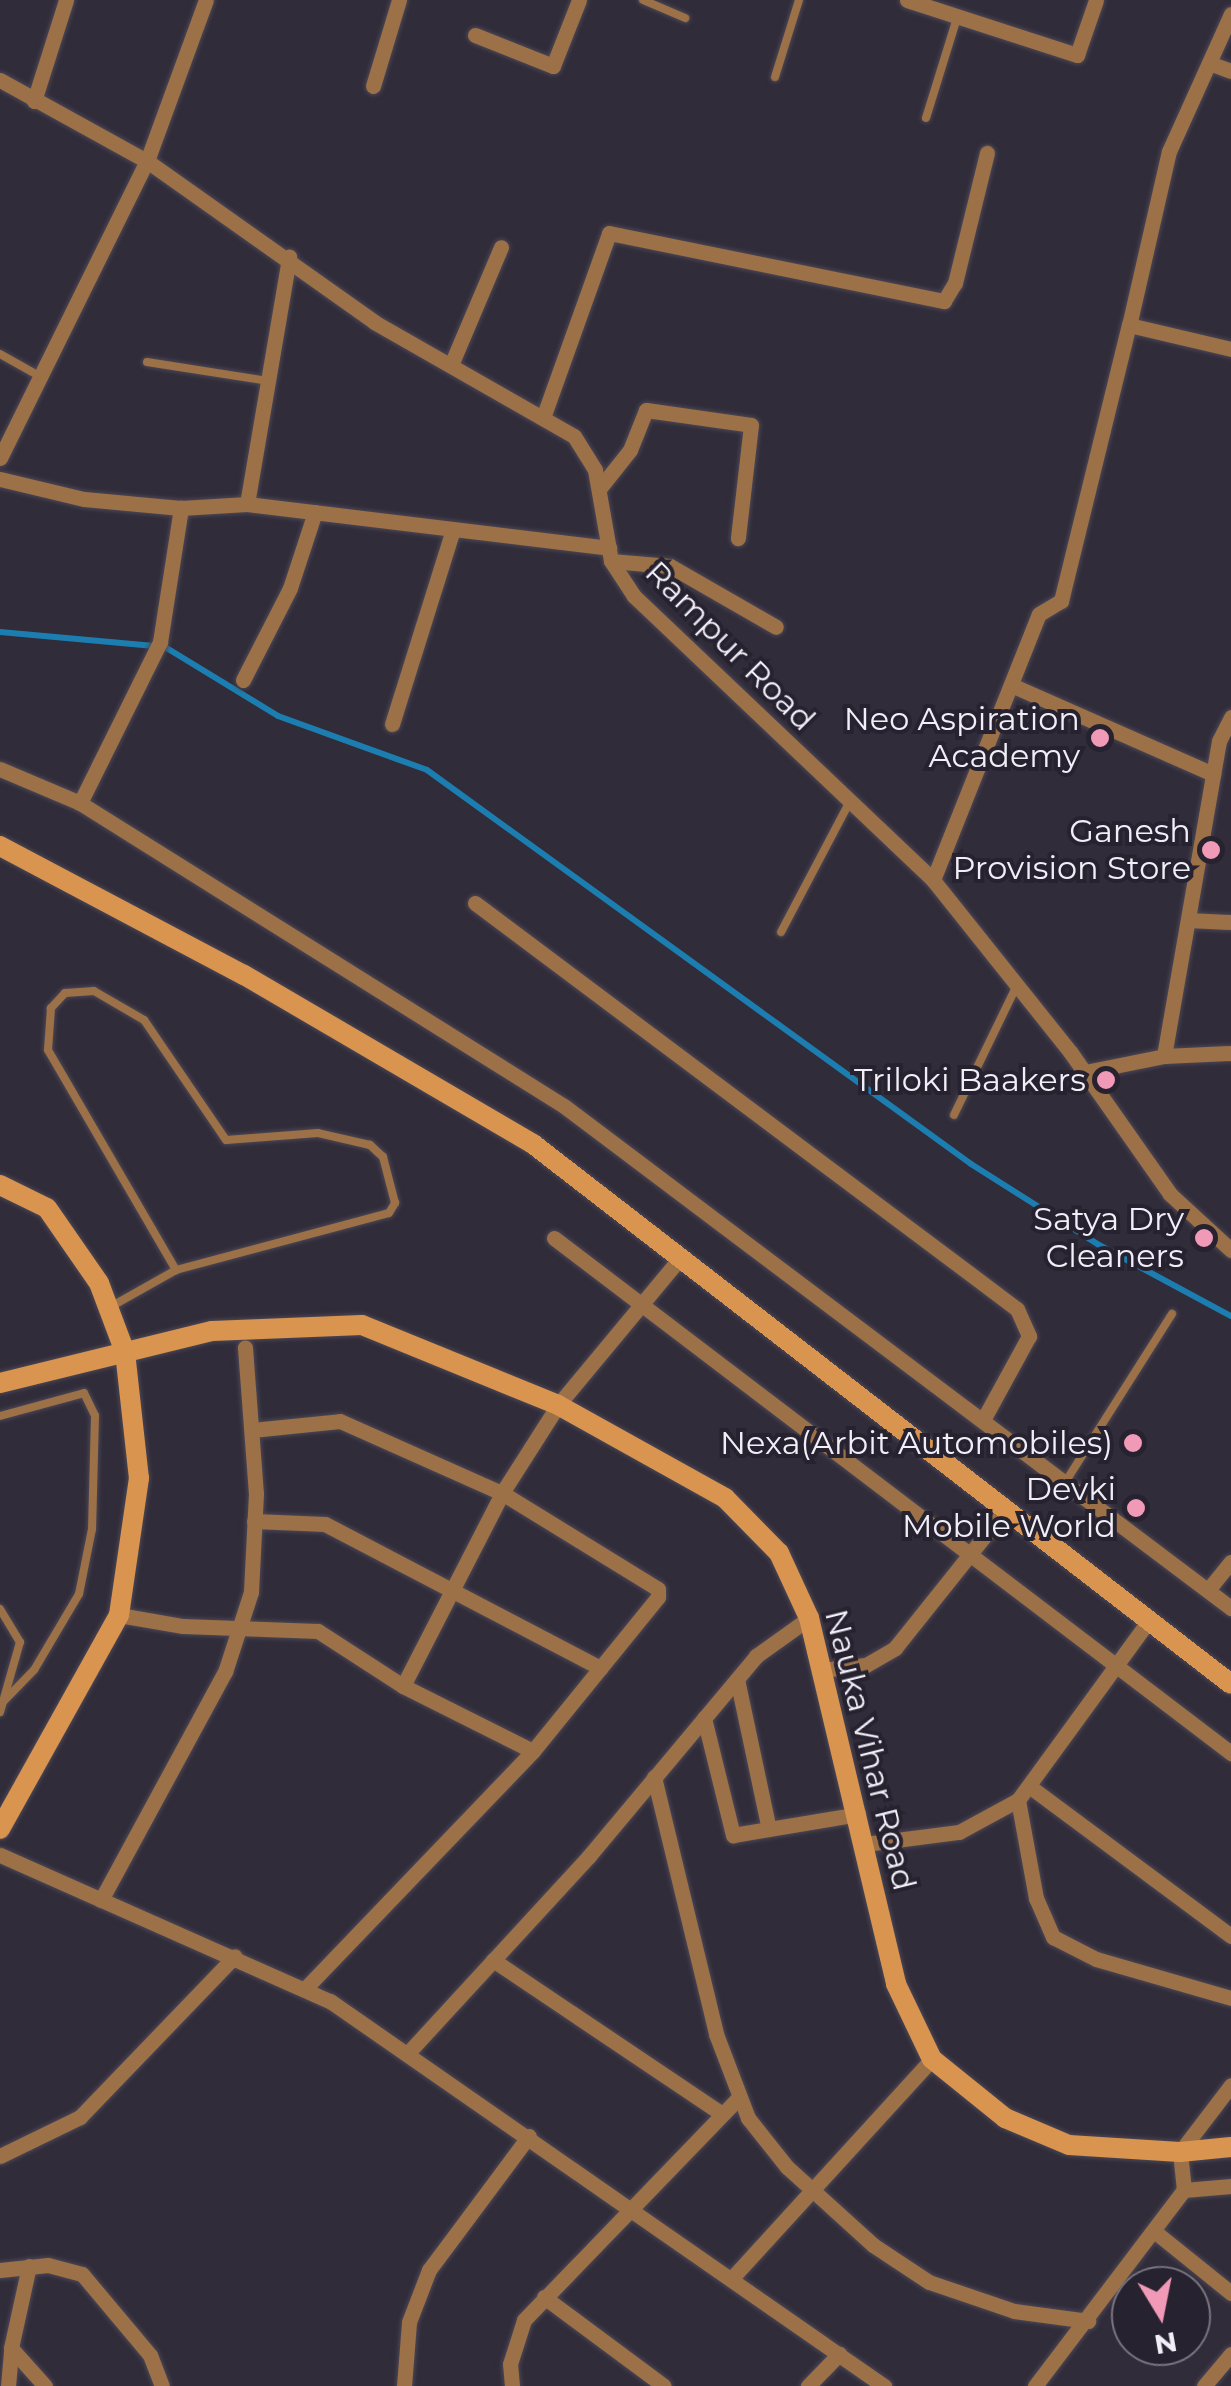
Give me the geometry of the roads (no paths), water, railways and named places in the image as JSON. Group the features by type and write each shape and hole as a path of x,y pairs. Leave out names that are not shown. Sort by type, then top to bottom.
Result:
{"street":[{"path":"34,101 66,0"},
{"path":"0,458 147,161 206,0"},
{"path":"373,86 400,0"},
{"path":"474,35 553,66 579,0"},
{"path":"907,0 1076,55 1096,0"},
{"path":"933,880 1039,614 1062,601 1169,151 1231,14"},
{"path":"1209,63 1231,71"},
{"name":"Rampur Road","path":"0,80 147,161 223,220 289,257 374,322 544,415 574,436 599,490 610,554 646,608 933,880 1085,1072 1170,1194 1231,1250"},
{"path":"544,415 609,233 944,301 955,282 986,153"},
{"path":"451,364 501,247"},
{"path":"246,504 289,257"},
{"path":"1130,325 1231,349"},
{"path":"599,490 630,450 646,410 751,425 738,538"},
{"path":"0,478 84,499 181,508 246,504 454,529 610,554 670,566 776,626"},
{"path":"80,804 160,642 181,508"},
{"path":"242,680 290,588 315,512"},
{"path":"392,724 454,529"},
{"path":"1011,684 1213,774"},
{"path":"1164,1056 1213,774 1231,717"},
{"path":"0,769 80,804 564,1106 1231,1608"},
{"path":"0,846 244,976 534,1144 1005,1510 1229,1678"},
{"path":"475,903 1017,1310 1029,1336 983,1420"},
{"path":"1188,920 1231,922"},
{"path":"1085,1072 1164,1056 1231,1053"},
{"path":"0,1185 46,1208 63,1226 108,1308 125,1352 139,1478 119,1616 0,1829"},
{"path":"554,1238 1231,1753"},
{"path":"403,1686 456,1591 502,1494 558,1405 680,1258"},
{"name":"Nauka Vihar Road","path":"0,1383 212,1330 362,1325 558,1405 725,1498 779,1553 809,1618 896,1984 932,2059 968,2092 1030,2131 1090,2149 1180,2152 1231,2147"},
{"path":"100,1900 225,1672 251,1592 254,1521 246,1348"},
{"path":"252,1430 313,1419 340,1421 502,1494 660,1592 533,1752 305,1989"},
{"path":"822,1670 866,1664 895,1648 1005,1510"},
{"path":"254,1521 325,1524 600,1668"},
{"path":"1208,1590 1231,1562"},
{"path":"119,1616 239,1629 318,1631 403,1686 533,1752"},
{"path":"407,2054 654,1777 756,1656 809,1618"},
{"path":"865,1844 960,1832 1018,1800 1150,1619"},
{"path":"737,1678 769,1829"},
{"path":"704,1718 730,1832 858,1814"},
{"path":"654,1777 716,2034 748,2118 812,2190 873,2245 930,2282 1014,2311 1088,2321"},
{"path":"1029,1786 1231,1936"},
{"path":"1018,1800 1036,1898 1053,1937 1096,1960 1231,1998"},
{"path":"0,1855 305,1989 529,2136 884,2386"},
{"path":"0,2156 80,2117 235,1956"},
{"path":"493,1960 722,2114"},
{"path":"732,2278 932,2059"},
{"path":"1035,2386 1184,2190 1180,2152 1231,2085"},
{"path":"512,2386 510,2364 524,2320 739,2097"},
{"path":"404,2386 408,2322 429,2270 529,2136"},
{"path":"1184,2190 1231,2186"},
{"path":"1154,2231 1231,2293"},
{"path":"8,2386 11,2348 29,2266"},
{"path":"0,2270 29,2266 82,2274 94,2283 150,2355 162,2386"},
{"path":"544,2297 664,2386"},
{"path":"11,2348 45,2386"},
{"path":"808,2386 838,2354"},
{"path":"1204,2386 1231,2354"}],"lane":[{"path":"643,0 685,18"},
{"path":"776,77 800,0"},
{"path":"926,118 958,16"},
{"path":"0,354 41,378"},
{"path":"147,362 268,381"},
{"path":"781,932 850,802"},
{"path":"954,1114 1017,985"},
{"path":"108,1308 176,1270 390,1213 395,1203 384,1157 370,1145 332,1134 232,1143 144,1020 94,992 65,993 51,1008 48,1050 176,1270"},
{"path":"1066,1481 1172,1314"},
{"path":"0,1416 78,1392 91,1396 95,1416 92,1530 79,1594 34,1670 3,1702"},
{"path":"0,1609 20,1642 0,1712"}],"waterway":[{"path":"0,632 165,647 278,716 427,770 971,1164 1099,1245 1231,1316"}],"place":[{"name":"Neo Aspiration Academy","path":"1100,738"},
{"name":"Ganesh Provision Store","path":"1211,850"},
{"name":"Triloki Baakers","path":"1106,1080"},
{"name":"Satya Dry Cleaners","path":"1204,1238"},
{"name":"Nexa(Arbit Automobiles)","path":"1133,1443"},
{"name":"Devki Mobile World","path":"1136,1508"}]}
